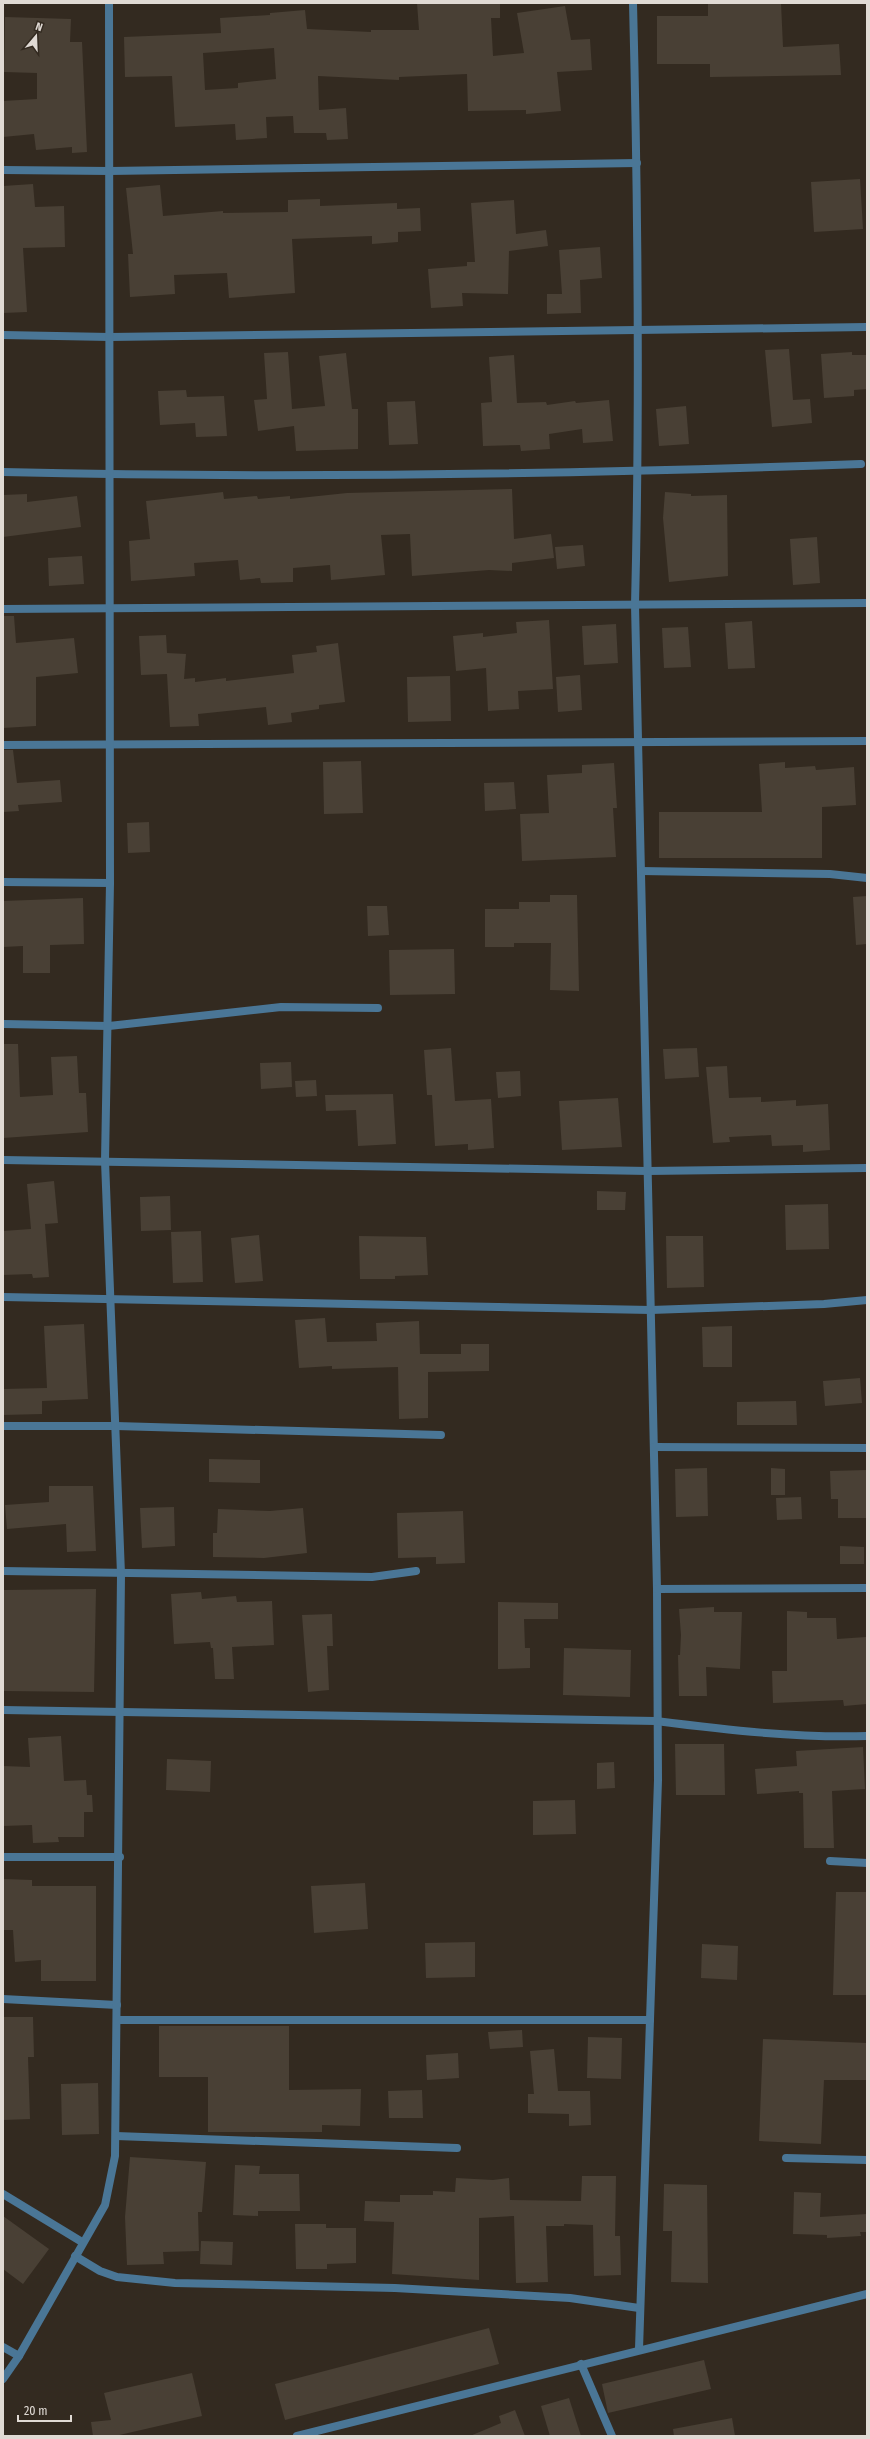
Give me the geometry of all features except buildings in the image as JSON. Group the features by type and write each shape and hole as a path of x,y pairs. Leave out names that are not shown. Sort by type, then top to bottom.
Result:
{"street":[{"path":"3,2380 19,2356 82,2242 105,2205 115,2156 116,2136 120,1857 119,1713 121,1574 116,1426 109,1299 105,1161 109,1026 110,883 109,3"},
{"path":"633,3 637,164 639,472 635,605 657,1589 656,1721 658,1780 639,2308 639,2349"},
{"path":"3,170 110,171 637,164"},
{"path":"3,335 110,337 867,327"},
{"path":"3,472 110,475 639,472 861,464"},
{"path":"3,609 867,603"},
{"path":"3,744 110,746 638,741 867,741"},
{"path":"641,871 830,874 867,878"},
{"path":"3,882 110,883"},
{"path":"3,1024 109,1026 281,1007 378,1008"},
{"path":"3,1160 648,1171 867,1168"},
{"path":"3,1297 651,1310 824,1304 867,1300"},
{"path":"3,1426 116,1426 441,1435"},
{"path":"654,1446 867,1448"},
{"path":"3,1571 121,1574 372,1576 416,1571"},
{"path":"657,1589 867,1588"},
{"path":"3,1710 656,1721 761,1734 824,1737 867,1736"},
{"path":"3,1856 120,1857"},
{"path":"830,1861 867,1862"},
{"path":"3,2000 117,2005"},
{"path":"117,2020 650,2020"},
{"path":"116,2136 457,2148"},
{"path":"786,2158 867,2160"},
{"path":"3,2194 82,2242"},
{"path":"75,2256 100,2271 117,2277 175,2283 395,2288 570,2298 639,2308"},
{"path":"296,2436 639,2349 867,2294"},
{"path":"3,2347 19,2356"},
{"path":"581,2364 612,2436"}]}
